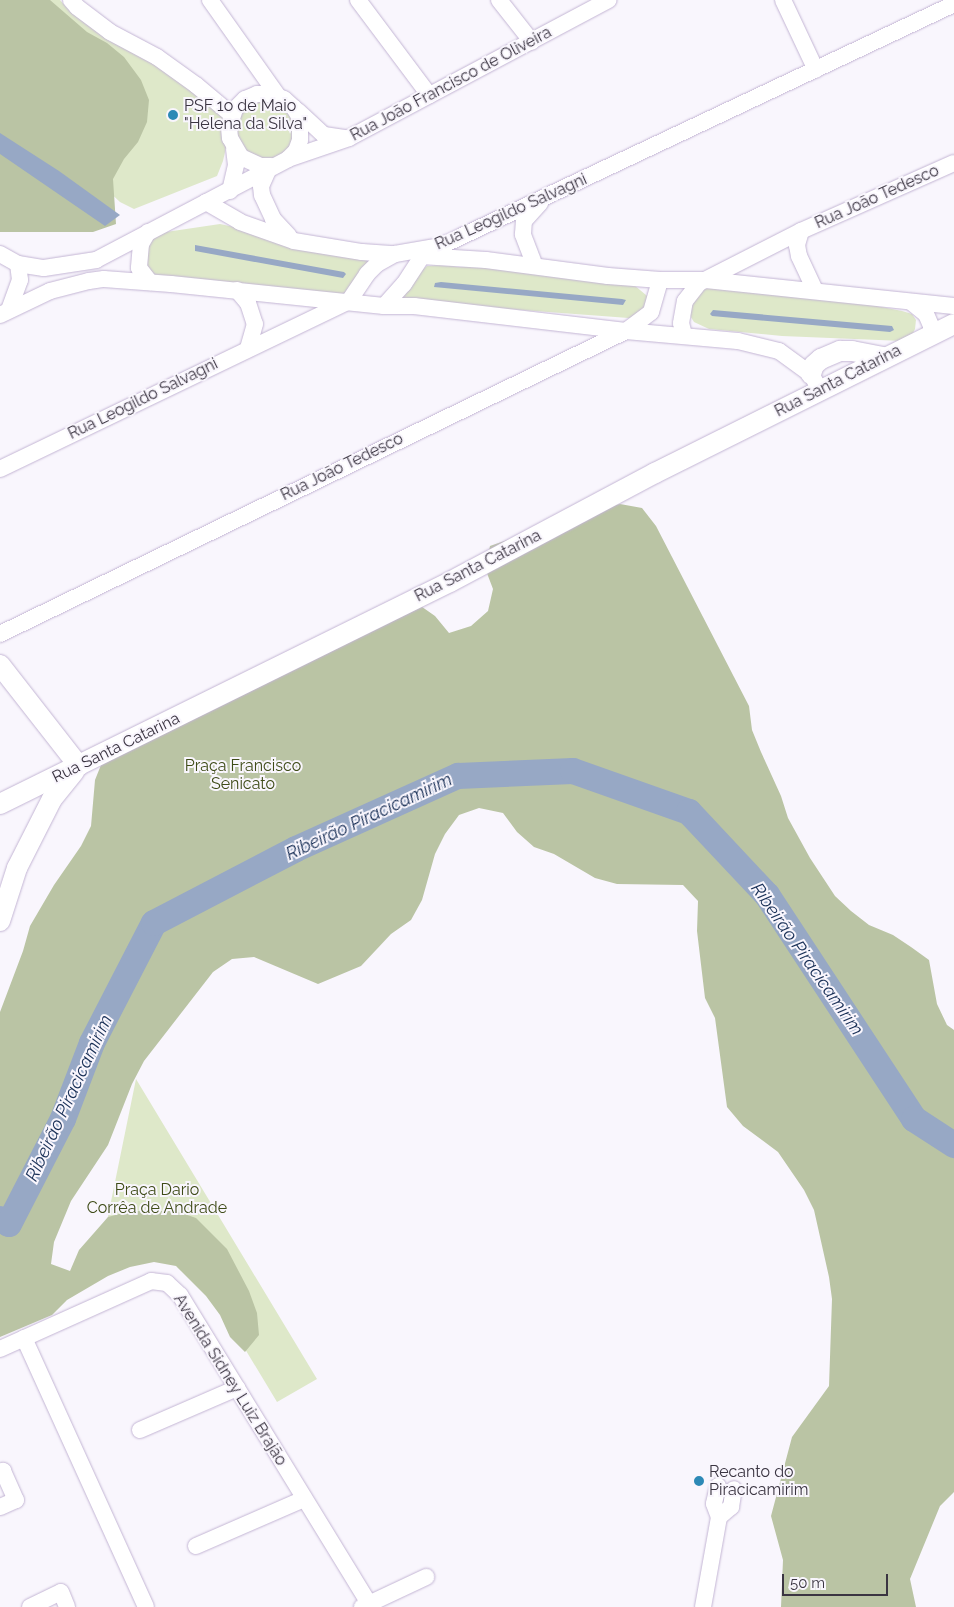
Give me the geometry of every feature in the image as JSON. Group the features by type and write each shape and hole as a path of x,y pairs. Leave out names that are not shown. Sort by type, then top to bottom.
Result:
{"street":[{"path":"71,0 77,7 110,32 157,57 196,84 232,115"},
{"path":"210,0 278,96 324,134 349,138"},
{"path":"358,0 429,95"},
{"path":"499,0 532,42"},
{"name":"Rua João Francisco de Oliveira","path":"288,159 349,138 609,0"},
{"path":"783,0 816,70"},
{"name":"Rua Leogildo Salvagni","path":"0,469 349,301 367,274 377,264 395,254 441,246 954,4"},
{"path":"230,192 236,165 229,126 232,115 240,104 251,96 264,93 278,96"},
{"path":"0,254 18,264 50,268 96,260 206,202 230,192 270,166 288,159 296,151 302,129 300,118 294,108"},
{"path":"234,149 250,163 270,166"},
{"name":"Rua João Tedesco","path":"684,335 681,322 685,301 699,283 801,231 954,163"},
{"path":"270,166 261,186 264,205 273,220 294,241"},
{"path":"535,266 523,234 524,221 531,211 548,196"},
{"path":"206,202 240,222 294,241 362,252 486,260 608,276 660,280 706,280 954,306"},
{"name":"Rua João Tedesco","path":"801,231 797,245 799,256 815,291"},
{"path":"148,232 141,244 139,268 150,282"},
{"path":"384,306 404,284 422,256"},
{"path":"5,312 20,280 18,264"},
{"path":"50,268 50,291"},
{"path":"5,312 50,291 104,279 150,282 384,306 414,306 626,331 738,341 779,351 816,383"},
{"name":"Rua João Tedesco","path":"0,634 626,331 651,312 660,280"},
{"path":"236,290 248,303 255,324 248,348"},
{"path":"911,302 926,314 931,326 931,335"},
{"name":"Rua Santa Catarina","path":"0,804 450,582 654,473 816,383 884,357 954,324"},
{"path":"816,383 814,365 821,359 840,351 852,351 884,357"},
{"path":"0,665 79,766 48,808 17,868 0,921"},
{"name":"Avenida Sidney Luiz Brajão","path":"0,1348 151,1281 167,1283 180,1294 367,1606"},
{"path":"24,1338 146,1607"},
{"path":"140,1430 237,1388"},
{"path":"0,1473 4,1471 16,1500 0,1507"},
{"path":"703,1607 719,1517 714,1504 718,1486"},
{"path":"719,1517 730,1507 734,1489"},
{"path":"196,1546 304,1499"},
{"path":"367,1606 426,1577"},
{"path":"30,1607 61,1592 67,1607"}],"green space":[{"path":"0,0 60,0 71,12 153,61 232,121 223,161 217,176 134,209 120,202 71,156"},
{"path":"0,0 50,0 87,32 107,43 124,57 141,80 149,100 147,122 138,142 124,159 113,179 116,224 93,232 0,232"},
{"path":"266,101 277,103 290,114 295,130 293,141 282,154 266,159 255,157 242,146 237,130 239,119 250,106"},
{"path":"220,224 370,261 345,299 153,279 146,265 149,241 166,232"},
{"path":"477,265 634,285 652,300 642,319 399,301 417,274 427,266 460,267"},
{"path":"699,286 872,305 912,314 916,320 915,329 912,335 903,341 782,336 709,329 694,322 689,314 690,304"},
{"name":"Praça Francisco Senicato","path":"620,504 642,508 656,526 749,706 752,730 781,796 788,818 810,858 835,896 851,911 869,925 893,935 929,960 937,1004 947,1025 954,1030 954,1492 940,1506 910,1579 916,1607 781,1607 783,1560 771,1516 792,1437 829,1386 832,1299 814,1210 804,1190 778,1152 743,1126 727,1107 715,1018 705,998 697,931 698,901 683,885 617,884 595,878 554,854 534,847 517,832 503,813 479,808 459,815 445,834 435,854 422,900 411,920 391,934 361,966 318,984 254,957 232,959 213,972 144,1061 132,1084 108,1145 71,1201 54,1242 51,1264 70,1271 79,1250 108,1217 130,1211 176,1211 196,1218 227,1249 249,1291 257,1313 259,1335 245,1352 230,1337 220,1315 206,1296 176,1266 154,1262 130,1267 108,1276 67,1300 52,1315 0,1337 0,1012 23,951 30,926 54,885 81,846 91,826 95,780 103,760 415,602 435,616 449,633 471,626 488,611 493,589 485,568 490,546 598,508"},
{"name":"Praça Dario Corrêa de Andrade","path":"136,1079 317,1379 277,1402 186,1251 174,1245 95,1280"}],"water":[{"path":"0,133 59,171 120,215 105,226 0,154"},
{"path":"195,245 344,272 346,274 343,278 195,251"},
{"path":"441,282 626,300 623,305 434,287 435,283"},
{"path":"713,310 892,326 894,330 890,332 712,316 710,314"}],"waterway":[{"name":"Ribeirão Piracicamirim","path":"0,1219 9,1224 63,1119 92,1043 154,923 296,849 458,776 573,771 689,812 767,895 914,1119 954,1145"}],"place":[{"name":"PSF 1o de Maio \"Helena da Silva\"","path":"173,115"},
{"name":"Recanto do Piracicamirim","path":"699,1481"}]}
